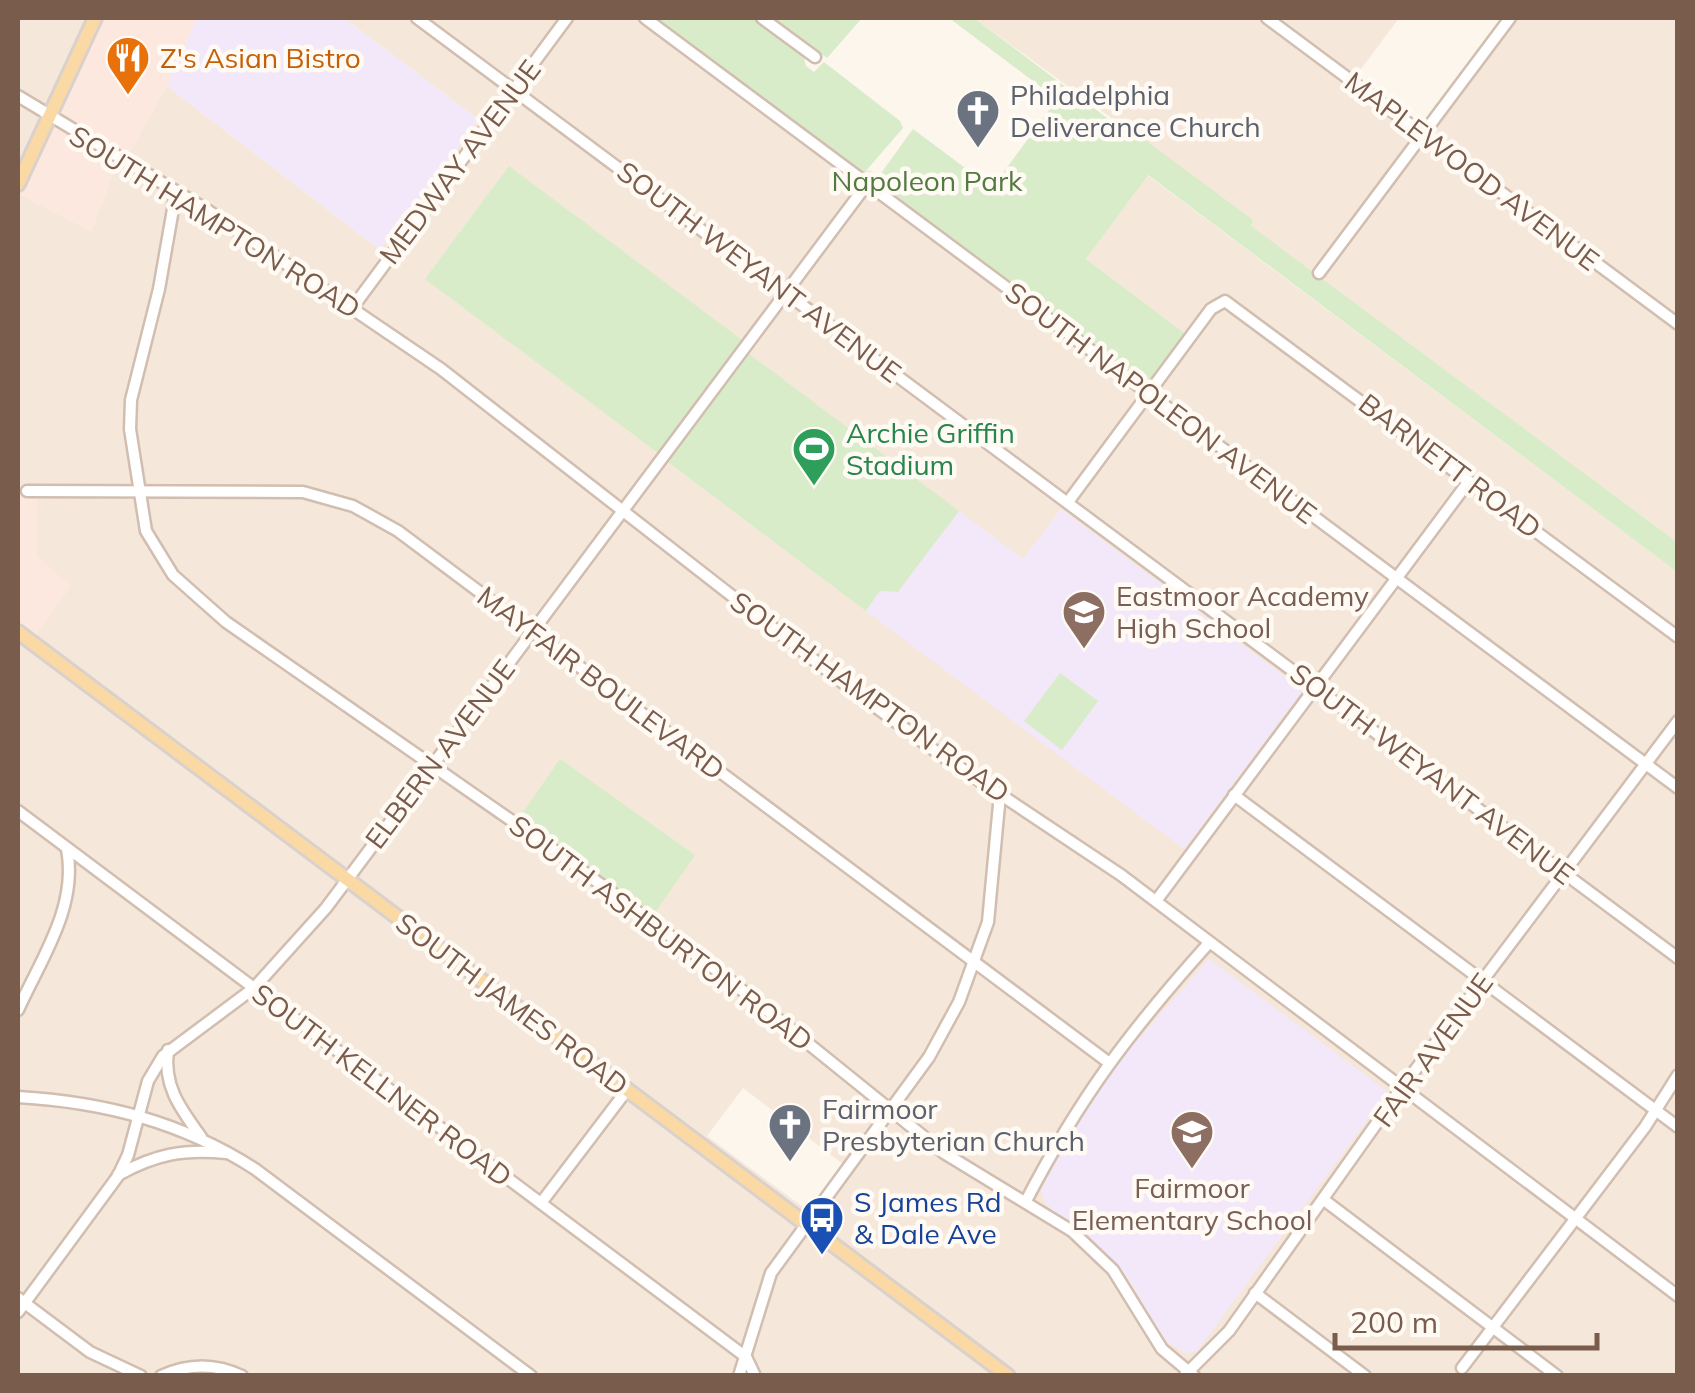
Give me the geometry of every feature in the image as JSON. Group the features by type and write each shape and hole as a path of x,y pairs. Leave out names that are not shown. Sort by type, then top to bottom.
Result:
{"main road":[{"path":"18,184 95,18"},
{"name":"SOUTH JAMES ROAD","path":"18,632 1000,1373"}],"street":[{"name":"SOUTH WEYANT AVENUE","path":"418,18 1678,958"},
{"name":"MEDWAY AVENUE","path":"353,307 568,18"},
{"name":"SOUTH NAPOLEON AVENUE","path":"645,18 1678,788"},
{"path":"762,18 815,56"},
{"name":"MAPLEWOOD AVENUE","path":"1267,18 1678,324"},
{"path":"1319,274 1510,18"},
{"name":"SOUTH HAMPTON ROAD","path":"18,96 353,307 623,510 806,654 1156,901 1678,1296"},
{"name":"ELBERN AVENUE","path":"20,1304 118,1176 152,1072 168,1050 254,988 347,880 867,184"},
{"name":"SOUTH ASHBURTON ROAD","path":"176,192 159,288 131,400 138,489 152,544 189,592 727,978 944,1154 1072,1230 1105,1262 1131,1296 1151,1335 1188,1374"},
{"name":"BARNETT ROAD","path":"1148,394 1220,302 1230,302 1678,637"},
{"path":"1068,502 1148,394"},
{"path":"1156,901 1470,481"},
{"name":"MAYFAIR BOULEVARD","path":"27,490 288,491 353,506 398,531 1108,1062"},
{"name":"FAIR AVENUE","path":"1188,1374 1218,1343 1401,1089 1678,721"},
{"path":"739,1376 762,1292 806,1224 940,1039 975,963 994,891 1000,794"},
{"path":"1234,796 1678,1127"},
{"name":"SOUTH KELLNER ROAD","path":"18,811 746,1358"},
{"path":"18,1010 68,900 72,877 68,848"},
{"path":"1026,1202 1062,1132 1108,1062 1208,944"},
{"path":"168,1050 165,1069 169,1087 201,1138"},
{"path":"1462,1368 1656,1111 1678,1076"},
{"path":"541,1204 627,1090"},
{"path":"18,1096 140,1114 231,1154 531,1376"},
{"path":"118,1176 160,1154 193,1150 231,1154"},
{"path":"1324,1200 1557,1376"},
{"path":"1255,1293 1365,1376"},
{"path":"20,1304 90,1352 141,1376"},
{"path":"746,1358 755,1376"},
{"path":"161,1376 201,1365 224,1367 242,1376"}],"shaded area":[{"path":"18,18 95,18 18,186"},
{"path":"95,18 197,18 167,86 126,159 120,156 91,231 18,193 18,186"},
{"path":"197,18 344,18 479,120 380,250 167,86"},
{"path":"344,18 652,18 862,172 870,170 879,176 877,180 1183,333 1086,259 1147,175 1677,572 1677,1375 18,1375 18,633 37,557 37,491 18,494 18,193 91,231 120,156 126,158 167,86 380,250 479,120","holes":["669,462 1023,560 1060,510 1185,849","1129,1050 1166,1341 1124,1272 1046,1204 1042,1189 1092,1100","743,1088 844,1165 814,1208 807,1210 707,1136"]},
{"path":"974,18 1399,18 1356,76 1416,122 1426,121 1502,18 1677,18 1677,542 1250,226 1253,221"},
{"path":"37,490 37,557 71,586 30,643 18,633 18,494"},
{"name":"Eastmoor Academy High School","path":"1061,509 1303,690 1184,849 866,611 880,591 898,592 959,511 1023,559"},
{"name":"Fairmoor Elementary School","path":"1209,959 1388,1092 1197,1351 1185,1353 1166,1341 1124,1272 1046,1204 1041,1189 1092,1100 1129,1050"}],"green space":[{"name":"Napoleon Park","path":"652,18 755,18 803,54 806,66 814,72 824,62 900,121 903,128 865,172 857,171"},
{"path":"772,18 862,18 827,58"},
{"path":"949,18 974,18 1115,124 1121,122 1253,220 1251,226 1677,542 1677,572 1148,175 1086,259 1184,333 1150,379 1143,382 880,187 879,176 913,129 992,188 1057,99"},
{"path":"509,166 742,340 658,453 425,279"},
{"name":"Archie Griffin Stadium","path":"748,353 959,511 898,592 880,591 866,611 668,462"},
{"path":"1060,673 1098,701 1062,750 1024,721"},
{"path":"560,759 695,855 654,914 519,818"}],"place":[{"name":"Z's Asian Bistro","path":"128,96"},
{"name":"Philadelphia Deliverance Church","path":"978,149"},
{"name":"Archie Griffin Stadium","path":"814,487"},
{"name":"Eastmoor Academy High School","path":"1084,650"},
{"name":"Fairmoor Presbyterian Church","path":"790,1163"},
{"name":"Fairmoor Elementary School","path":"1192,1170"},
{"name":"S James Rd & Dale Ave","path":"822,1256"}]}
